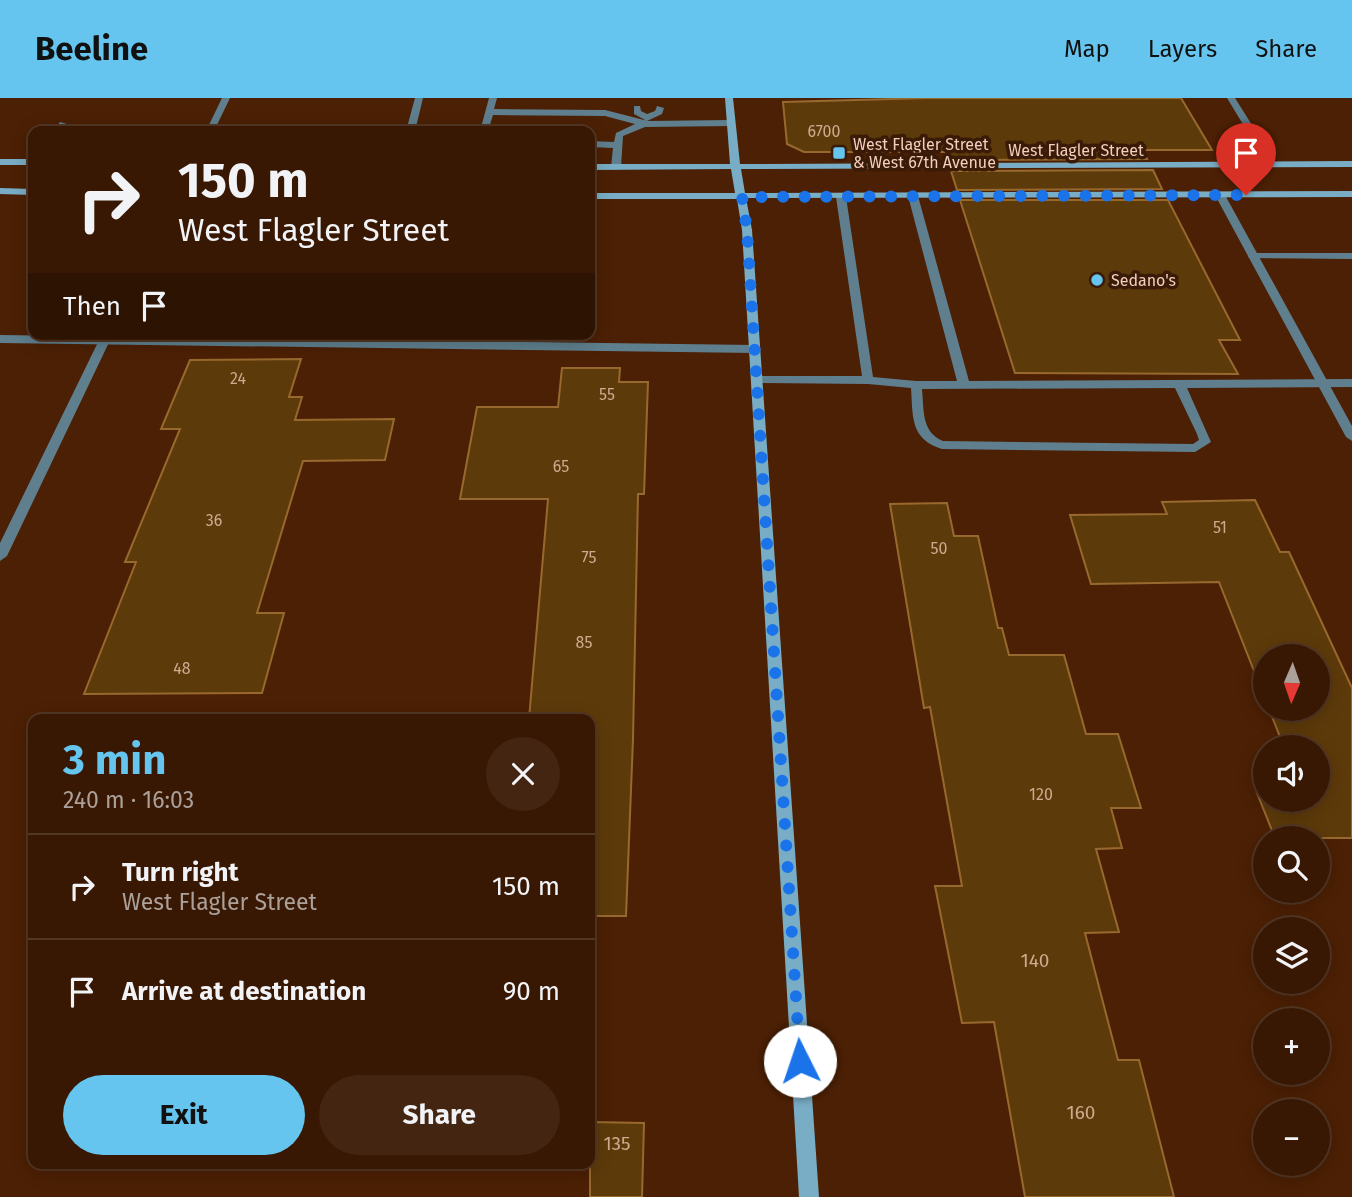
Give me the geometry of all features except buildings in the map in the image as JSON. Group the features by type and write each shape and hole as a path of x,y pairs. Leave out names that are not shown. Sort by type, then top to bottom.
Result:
{"main road":[{"path":"729,98 747,230 809,1197"},
{"path":"0,162 28,162"},
{"name":"West Flagler Street","path":"595,167 1352,164"},
{"path":"0,191 28,192"},
{"path":"595,197 1352,194"}],"street":[{"path":"212,126 226,98"},
{"path":"411,126 419,98"},
{"path":"486,126 493,98"},
{"path":"1231,98 1272,164"},
{"path":"637,108 637,112 646,121"},
{"path":"616,167 619,135 646,121 659,112 660,108"},
{"path":"490,113 605,113 646,121 731,122"},
{"path":"595,144 616,145"},
{"path":"1220,195 1352,437"},
{"path":"913,196 964,384"},
{"path":"841,197 868,380"},
{"path":"1253,256 1352,256"},
{"path":"0,340 28,339"},
{"path":"0,556 105,340"},
{"path":"224,340 755,349"},
{"path":"757,380 868,380 916,385 1352,383"},
{"path":"916,385 921,432 928,441 942,445 1195,448 1205,442 1203,433 1180,385"}],"place":[{"name":"West Flagler Street & West 67th Avenue","path":"839,153"},
{"name":"Sedano's","path":"1097,280"}],"route":[{"path":"800,1061 747,230 742,197 1246,195"}]}
